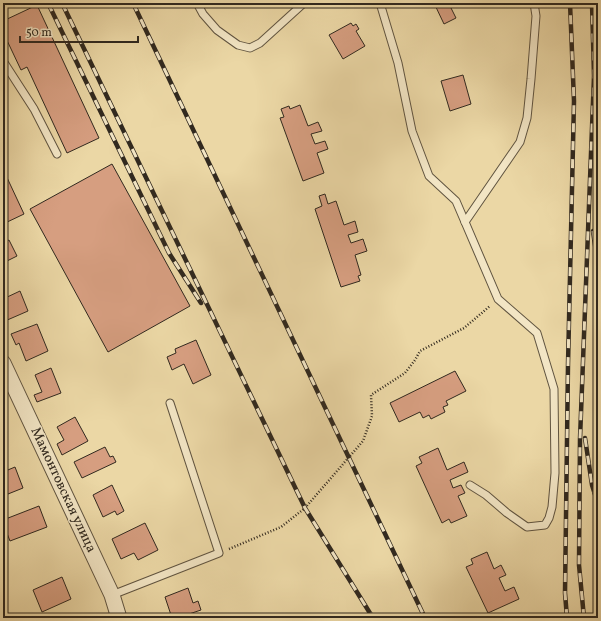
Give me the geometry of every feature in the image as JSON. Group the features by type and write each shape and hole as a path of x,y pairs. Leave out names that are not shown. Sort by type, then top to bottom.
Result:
{"street":[{"name":"Мамонтовская улица","path":"3,363 112,595 117,617"}],"lane":[{"path":"197,3 203,14 217,30 238,45 250,48 260,43 304,3"},
{"path":"380,3 398,63 412,131 429,176 456,201 498,299 537,333 554,389 555,473 552,507 545,525 527,527 507,513 486,495 470,485"},
{"path":"465,222 520,142 527,118 531,79 536,16 534,3"},
{"path":"3,61 34,109 57,154"},
{"path":"112,595 219,553 170,403"}],"path":[{"path":"219,553 281,527 305,508 363,441 372,416 371,395 405,373 420,351 464,328 498,299"}],"building":[{"path":"434,3 461,3 451,8 456,18 444,24"},
{"path":"37,5 99,138 67,153 27,67 21,70 3,32 3,21"},
{"path":"351,23 353,26 356,24 359,29 356,31 365,46 343,59 329,35"},
{"path":"463,75 471,104 450,111 441,81"},
{"path":"300,105 308,126 318,122 322,131 311,134 315,144 325,141 328,149 317,153 324,173 303,181 280,118 284,117 281,109 289,106 290,109"},
{"path":"112,164 190,306 108,352 30,209"},
{"path":"3,169 24,214 3,224"},
{"path":"325,194 328,204 336,201 344,225 355,221 358,232 348,235 351,243 363,239 367,251 355,255 361,275 358,276 360,281 341,287 315,209 322,206 319,196"},
{"path":"9,240 17,256 3,263 3,243"},
{"path":"20,291 28,311 5,321 3,313 6,312 3,299"},
{"path":"37,324 48,351 26,361 19,343 16,345 11,334"},
{"path":"196,340 211,375 193,384 184,364 172,370 167,357 176,353 175,349"},
{"path":"51,368 61,393 37,402 34,395 42,392 35,375"},
{"path":"455,371 466,391 446,401 448,405 443,407 445,412 431,419 429,415 423,418 420,412 399,422 390,403"},
{"path":"75,417 88,441 62,455 57,444 64,440 57,427"},
{"path":"105,447 110,457 113,456 116,462 82,478 74,462"},
{"path":"438,448 447,470 464,462 468,472 450,480 453,488 461,485 465,493 458,496 467,516 451,523 449,519 442,523 416,466 422,463 419,457"},
{"path":"15,467 23,488 3,496 3,472"},
{"path":"112,485 124,511 117,515 115,511 103,517 93,495"},
{"path":"39,506 47,527 10,541 3,520"},
{"path":"145,523 158,550 138,560 134,553 121,559 112,539"},
{"path":"487,552 494,569 501,565 506,575 499,578 505,591 514,587 519,599 488,613 466,567 473,564 471,559"},
{"path":"62,577 71,599 42,612 33,590"},
{"path":"188,588 193,603 198,601 201,610 177,618 172,618 165,597"}],"railway":[{"path":"48,3 169,253 201,303"},
{"path":"62,3 305,508 373,618"},
{"path":"133,3 425,618"},
{"path":"567,618 565,593 568,365 574,101 570,3"},
{"path":"584,618 579,565 580,439 594,76 592,3"},
{"path":"597,152 598,168"},
{"path":"593,231 598,266"},
{"path":"585,438 592,485 598,504"}]}
